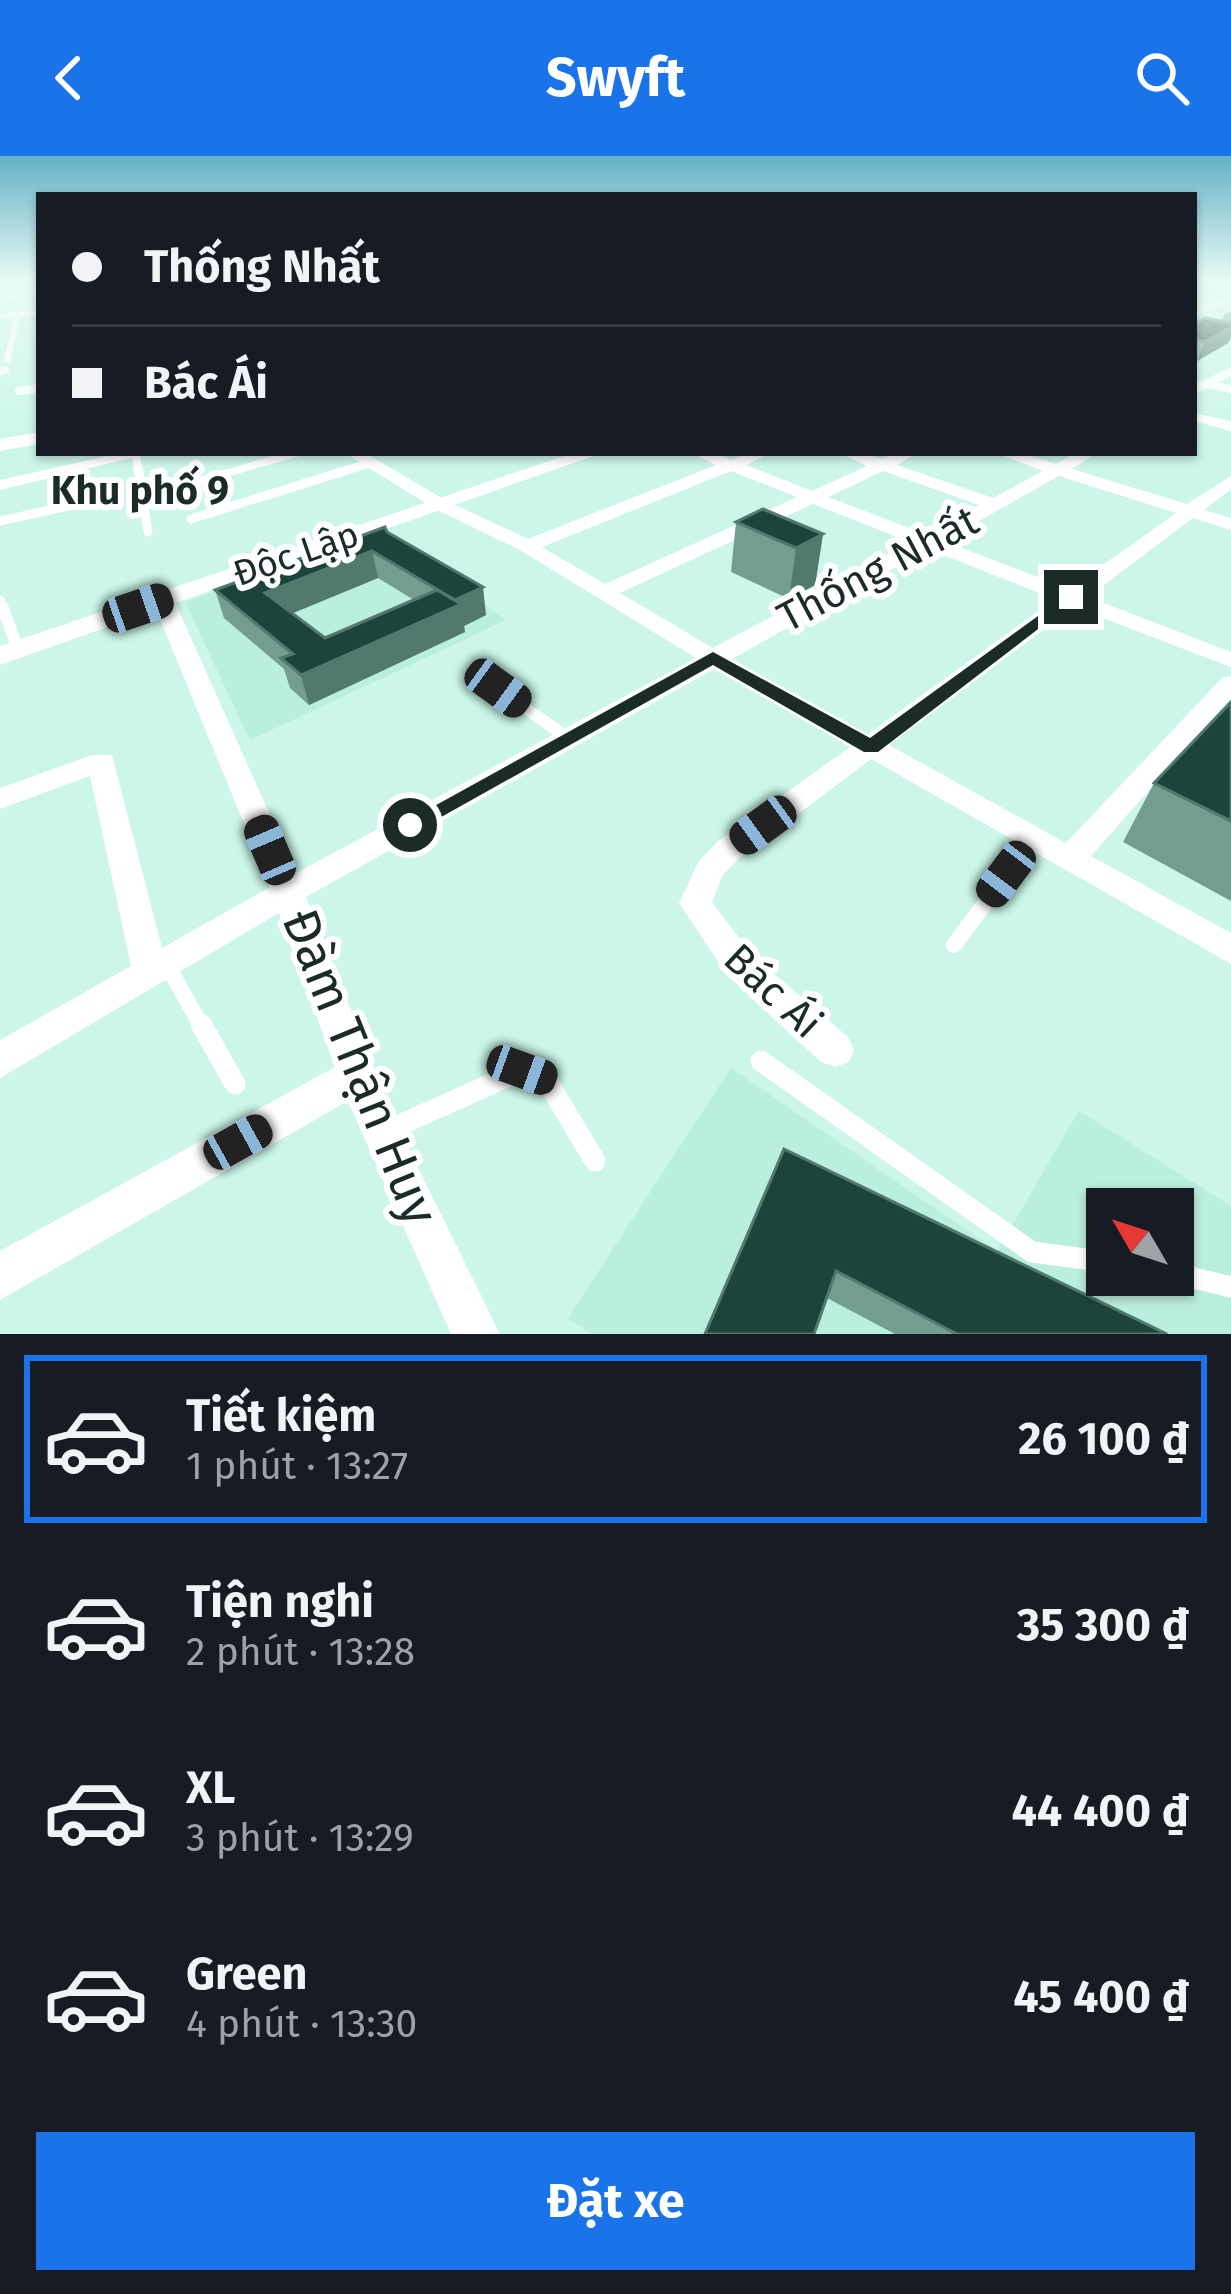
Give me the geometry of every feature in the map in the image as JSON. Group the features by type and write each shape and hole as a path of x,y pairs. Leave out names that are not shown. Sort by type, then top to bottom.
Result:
{"street":[{"path":"1197,418 1231,426"},
{"path":"0,445 36,439"},
{"path":"0,485 130,456"},
{"path":"143,496 291,456"},
{"path":"358,456 441,505 526,546 713,658 1231,950"},
{"name":"Độc Lập","path":"9,653 583,456"},
{"path":"707,456 1071,597 1230,679 1070,860"},
{"path":"526,546 754,456"},
{"path":"856,456 995,505"},
{"path":"604,592 902,456"},
{"path":"1014,456 1231,524"},
{"name":"Thống Nhất","path":"0,1060 288,892 1083,456"},
{"name":"Bác Ái","path":"835,1050 733,960 695,904 710,869 727,851 1231,482"},
{"name":"Đàm Thận Huy","path":"163,600 288,892 380,1134 476,1334"},
{"path":"0,799 102,765 158,968"},
{"path":"0,1276 357,1076"}],"lane":[{"path":"4,367 12,336"},
{"path":"1212,381 1231,389"},
{"path":"19,391 36,388"},
{"path":"139,456 148,532"},
{"path":"191,519 370,463"},
{"path":"0,520 73,505"},
{"path":"0,600 9,653"},
{"path":"498,688 568,739"},
{"path":"954,945 1033,839"},
{"path":"158,968 235,1084"},
{"path":"761,1061 1032,1252 1086,1259"},
{"path":"380,1134 522,1070 545,1079 595,1161"},
{"path":"1194,1278 1231,1287"}],"shaded area":[{"path":"379,532 506,620 250,740 185,602"},
{"path":"731,1068 997,1251 1079,1111 1231,1206 1231,1334 592,1334 568,1318"}],"building":[{"path":"763,509 823,534 796,548 736,522"},
{"path":"385,527 483,587 455,600 372,551 265,593 325,638 437,590 461,604 301,675 281,658 293,654 215,590"},
{"path":"1231,702 1231,821 1154,783"},
{"path":"784,1149 1167,1334 957,1334 836,1271 814,1334 705,1334"}],"district":[{"name":"Khu phố 9","path":"140,491"}],"route":[{"path":"410,825 713,658 871,747 1071,597"}]}
